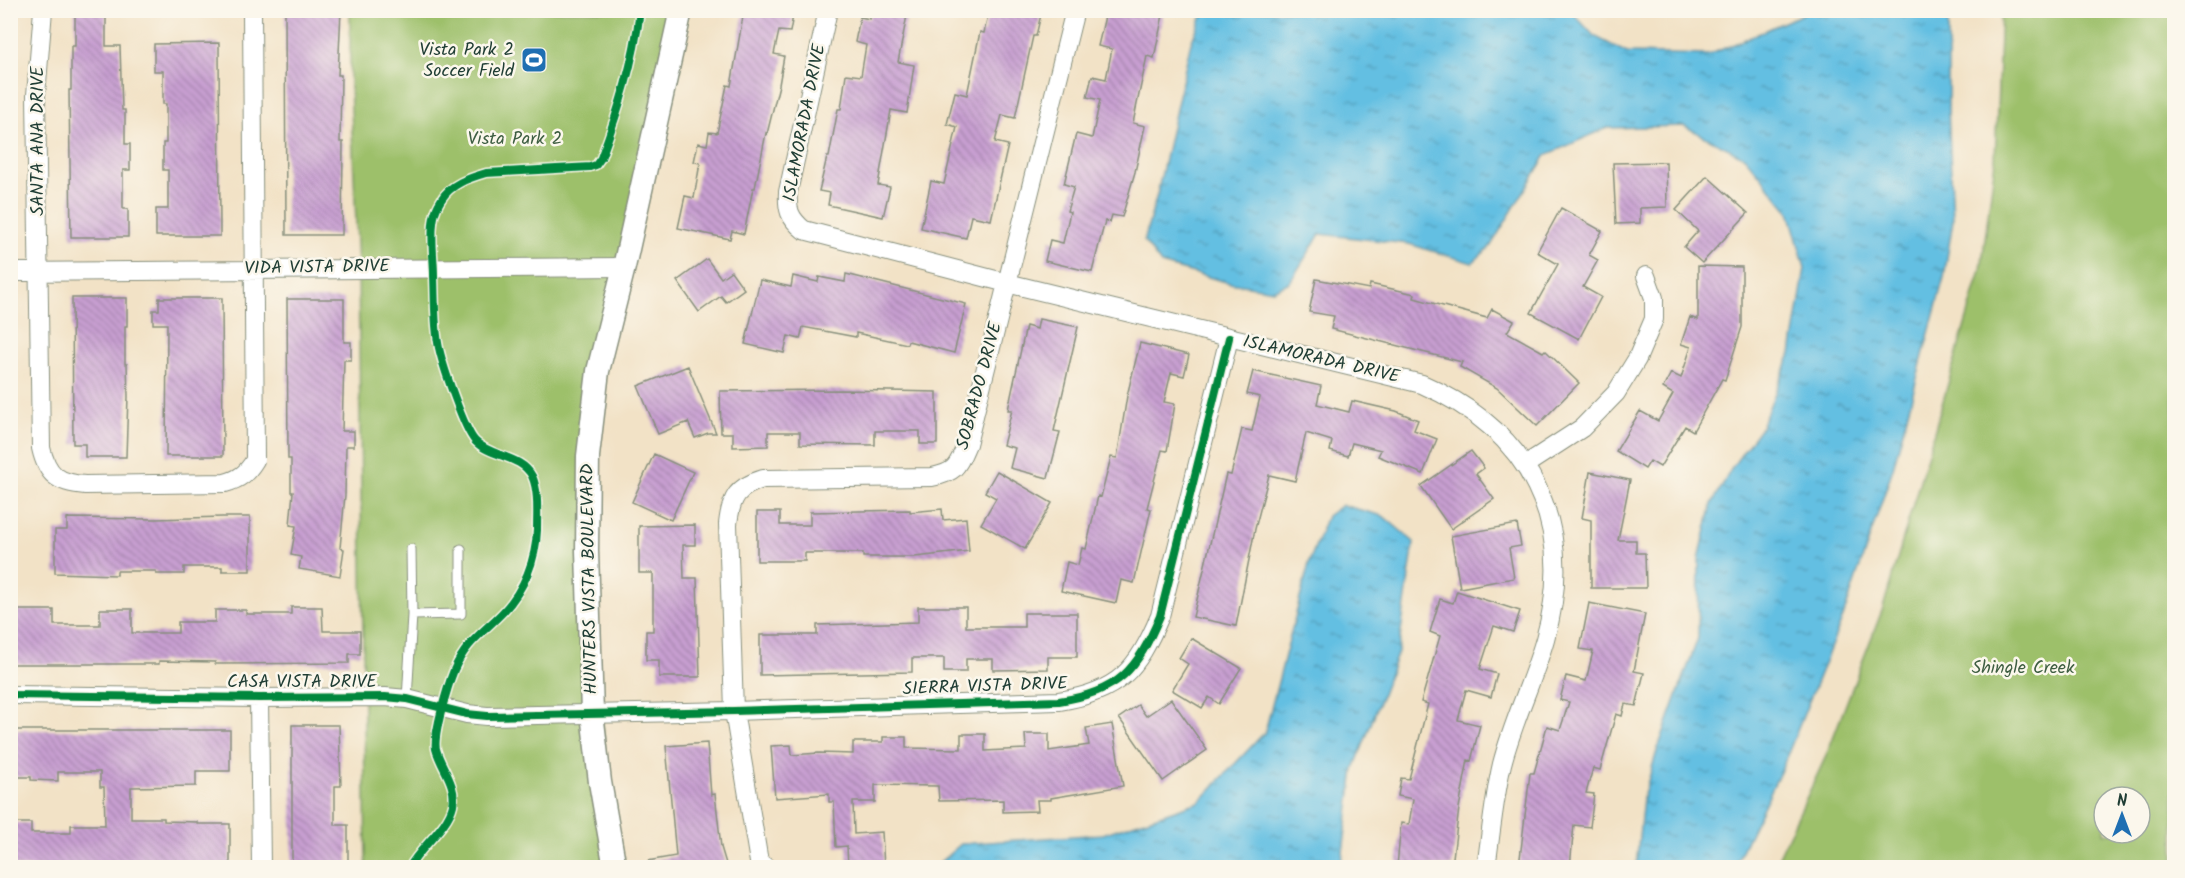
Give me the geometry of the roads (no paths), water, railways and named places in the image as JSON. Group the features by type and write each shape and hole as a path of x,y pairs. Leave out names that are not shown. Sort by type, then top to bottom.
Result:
{"street":[{"name":"SANTA ANA DRIVE","path":"43,10 36,95 41,448 44,464 56,477 69,484 85,485 225,483 237,480 248,472 255,460 256,444 254,269"},
{"path":"252,10 254,269"},
{"name":"HUNTERS VISTA BOULEVARD","path":"615,867 600,782 592,713 587,551 588,456 598,371 624,267 681,10"},
{"name":"ISLAMORADA DRIVE","path":"828,10 788,192 787,210 795,223 804,230 1007,283 1422,384 1450,396 1481,417 1500,434 1525,465 1549,514 1556,554 1554,597 1545,638 1503,762 1494,805 1486,867"},
{"name":"SOBRADO DRIVE","path":"734,711 728,524 735,495 747,484 763,479 932,477 948,473 958,464 967,444 1075,10"},
{"name":"VIDA VISTA DRIVE","path":"10,272 624,267"},
{"path":"1525,465 1582,428 1616,393 1637,359 1654,319 1654,298 1646,276"},
{"name":"SIERRA VISTA DRIVE","path":"592,713 1059,701 1083,697 1105,688 1129,671 1147,648 1160,616 1229,338"},
{"name":"CASA VISTA DRIVE","path":"10,695 385,697 407,699 466,714 487,716 592,713"},
{"path":"259,698 261,867"},
{"path":"734,711 759,862 766,867"}],"lane":[{"path":"407,699 412,615 411,549"},
{"path":"412,615 461,614 461,549"}],"water":[{"path":"1204,11 1571,11 1594,36 1627,53 1709,55 1806,11 1948,11 1948,108 1953,220 1944,277 1893,468 1844,614 1783,766 1734,867 1636,867 1643,798 1657,751 1698,638 1699,559 1712,504 1733,466 1761,427 1791,354 1805,268 1789,211 1745,157 1684,126 1607,128 1546,155 1490,247 1472,263 1409,244 1320,234 1290,282 1273,290 1230,283 1161,264 1144,241 1157,195 1190,46"},
{"path":"1342,505 1383,516 1414,542 1398,652 1354,769 1341,867 940,867 940,862 961,844 1103,834 1199,802 1265,732 1310,560 1327,516"}],"place":[{"name":"Vista Park 2 Soccer Field","path":"534,60"}],"park label":[{"name":"Vista Park 2","path":"515,139"},
{"name":"Shingle Creek","path":"2023,668"}]}
